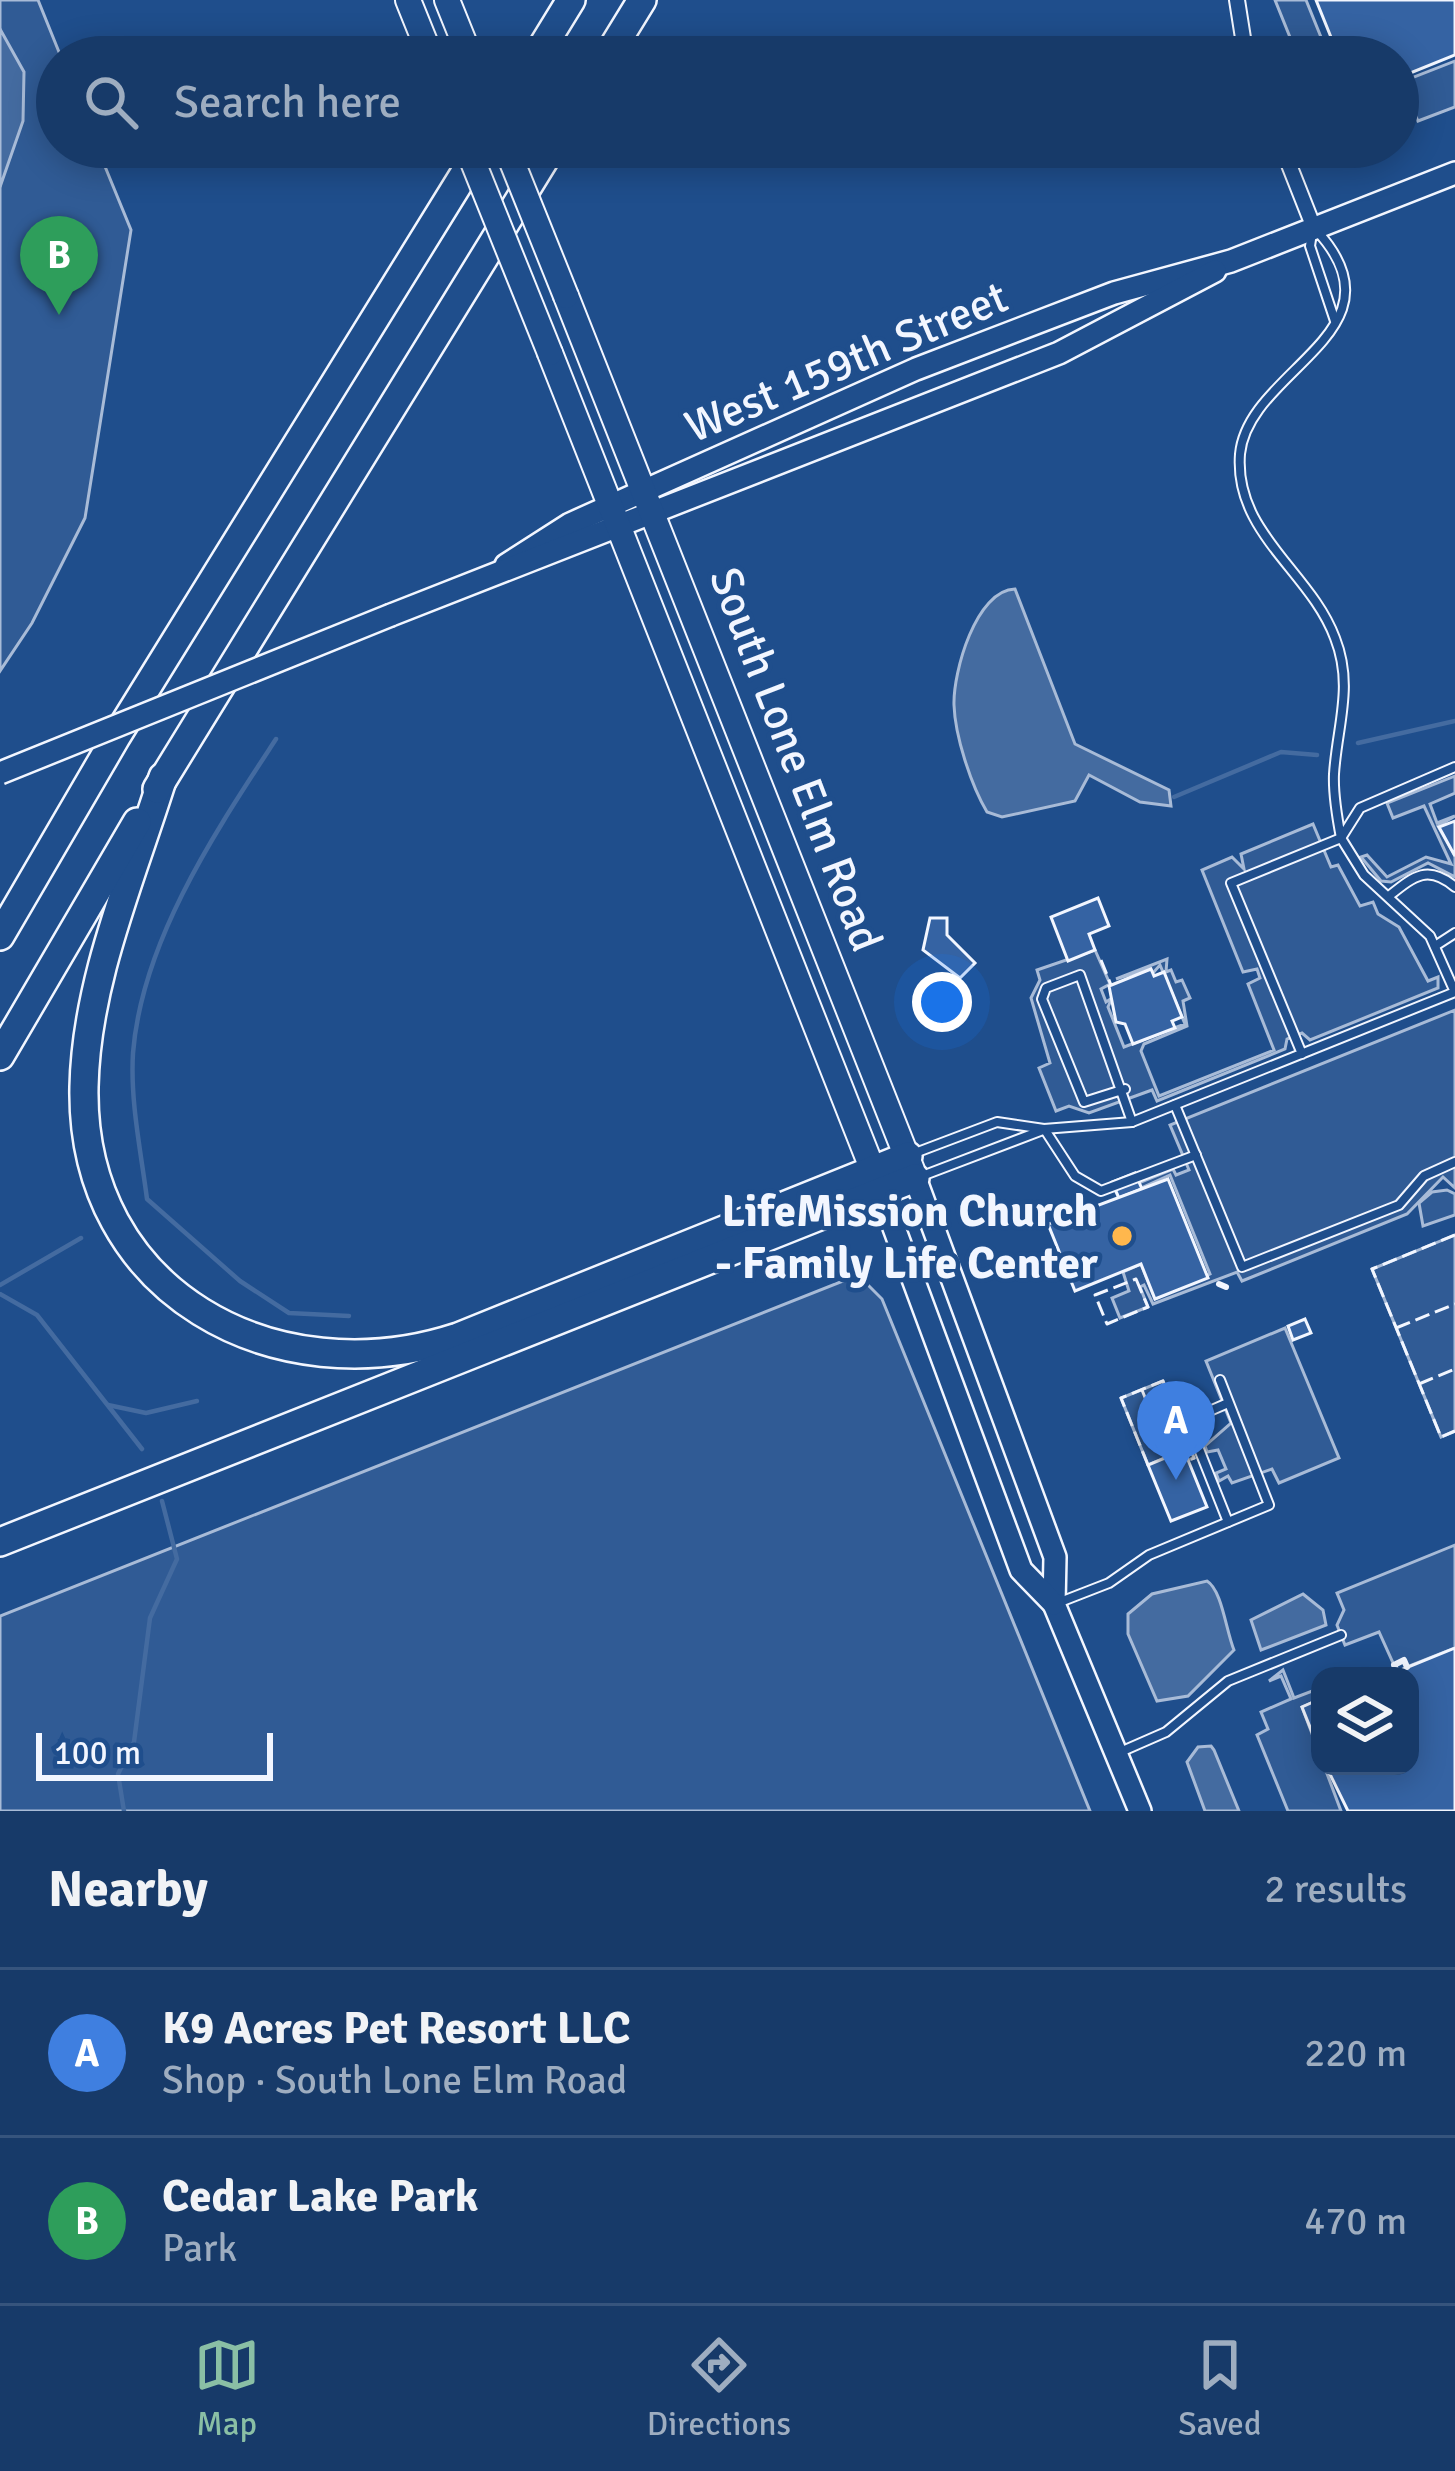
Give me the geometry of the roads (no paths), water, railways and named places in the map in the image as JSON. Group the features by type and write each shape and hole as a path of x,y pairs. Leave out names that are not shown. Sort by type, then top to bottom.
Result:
{"highway":[{"path":"549,36 571,0"},
{"path":"620,36 642,0"},
{"path":"0,937 116,737 468,168"},
{"path":"0,1057 163,777 538,168"},
{"path":"163,777 96,992 86,1058 85,1114 100,1181 130,1240 166,1284 210,1318 292,1351 346,1358 404,1353 911,1167"},
{"path":"0,1542 876,1180"}],"main road":[{"path":"447,0 462,36"},
{"path":"411,5 423,36"},
{"name":"South Lone Elm Road","path":"475,168 876,1180"},
{"name":"South Lone Elm Road","path":"514,168 651,502 911,1167"}],"street":[{"path":"1237,0 1243,36"},
{"path":"1290,168 1314,228"},
{"name":"West 159th Street","path":"651,502 1033,322 1231,261 1455,173"},
{"name":"West 159th Street","path":"0,773 506,566 548,556 651,502 1059,353 1162,303 1231,261"},
{"name":"South Lone Elm Road","path":"911,1167 1055,1557 1054,1604"},
{"name":"South Lone Elm Road","path":"876,1180 1021,1570 1054,1604 1140,1811"}],"lane":[{"path":"1314,228 1310,246 1336,323"},
{"path":"911,1167 1044,1129 1132,1121 1455,992 1419,922 1352,862 1341,838 1334,772 1346,703 1336,638 1257,526 1240,473 1240,448 1257,410 1311,358 1336,323 1343,278 1334,253 1314,228"},
{"path":"1302,1054 1232,883 1341,838 1360,808 1455,767"},
{"path":"1389,896 1426,872 1440,873 1455,887"},
{"path":"1435,946 1455,933"},
{"path":"1125,1089 1084,1102 1042,999 1046,988 1080,975 1125,1089 1132,1121"},
{"path":"1175,1105 1242,1267 1399,1204 1424,1176 1455,1162"},
{"path":"911,1167 997,1122 1022,1121 1044,1129 1075,1176 1101,1192 1196,1155"},
{"path":"1054,1604 1108,1583 1149,1555 1269,1505 1220,1380"},
{"path":"1228,1402 1205,1413 1193,1434 1228,1522"},
{"path":"1117,1753 1166,1732 1228,1681 1341,1636"}],"waterway":[{"path":"1358,743 1455,721"},
{"path":"276,739 185,888 151,969 133,1053 137,1126 147,1199 240,1281 289,1313 349,1316"},
{"path":"1174,797 1281,752 1317,755"},
{"path":"0,1285 81,1238"},
{"path":"0,1294 37,1315 142,1449"},
{"path":"108,1405 146,1413 197,1401"},
{"path":"124,1811 118,1774 134,1742 150,1618 177,1559 162,1501"}],"place":[{"name":"Cedar Lake Park","path":"59,315"},
{"name":"LifeMission Church - Family Life Center","path":"1122,1236"},
{"name":"K9 Acres Pet Resort LLC","path":"1176,1480"}]}
